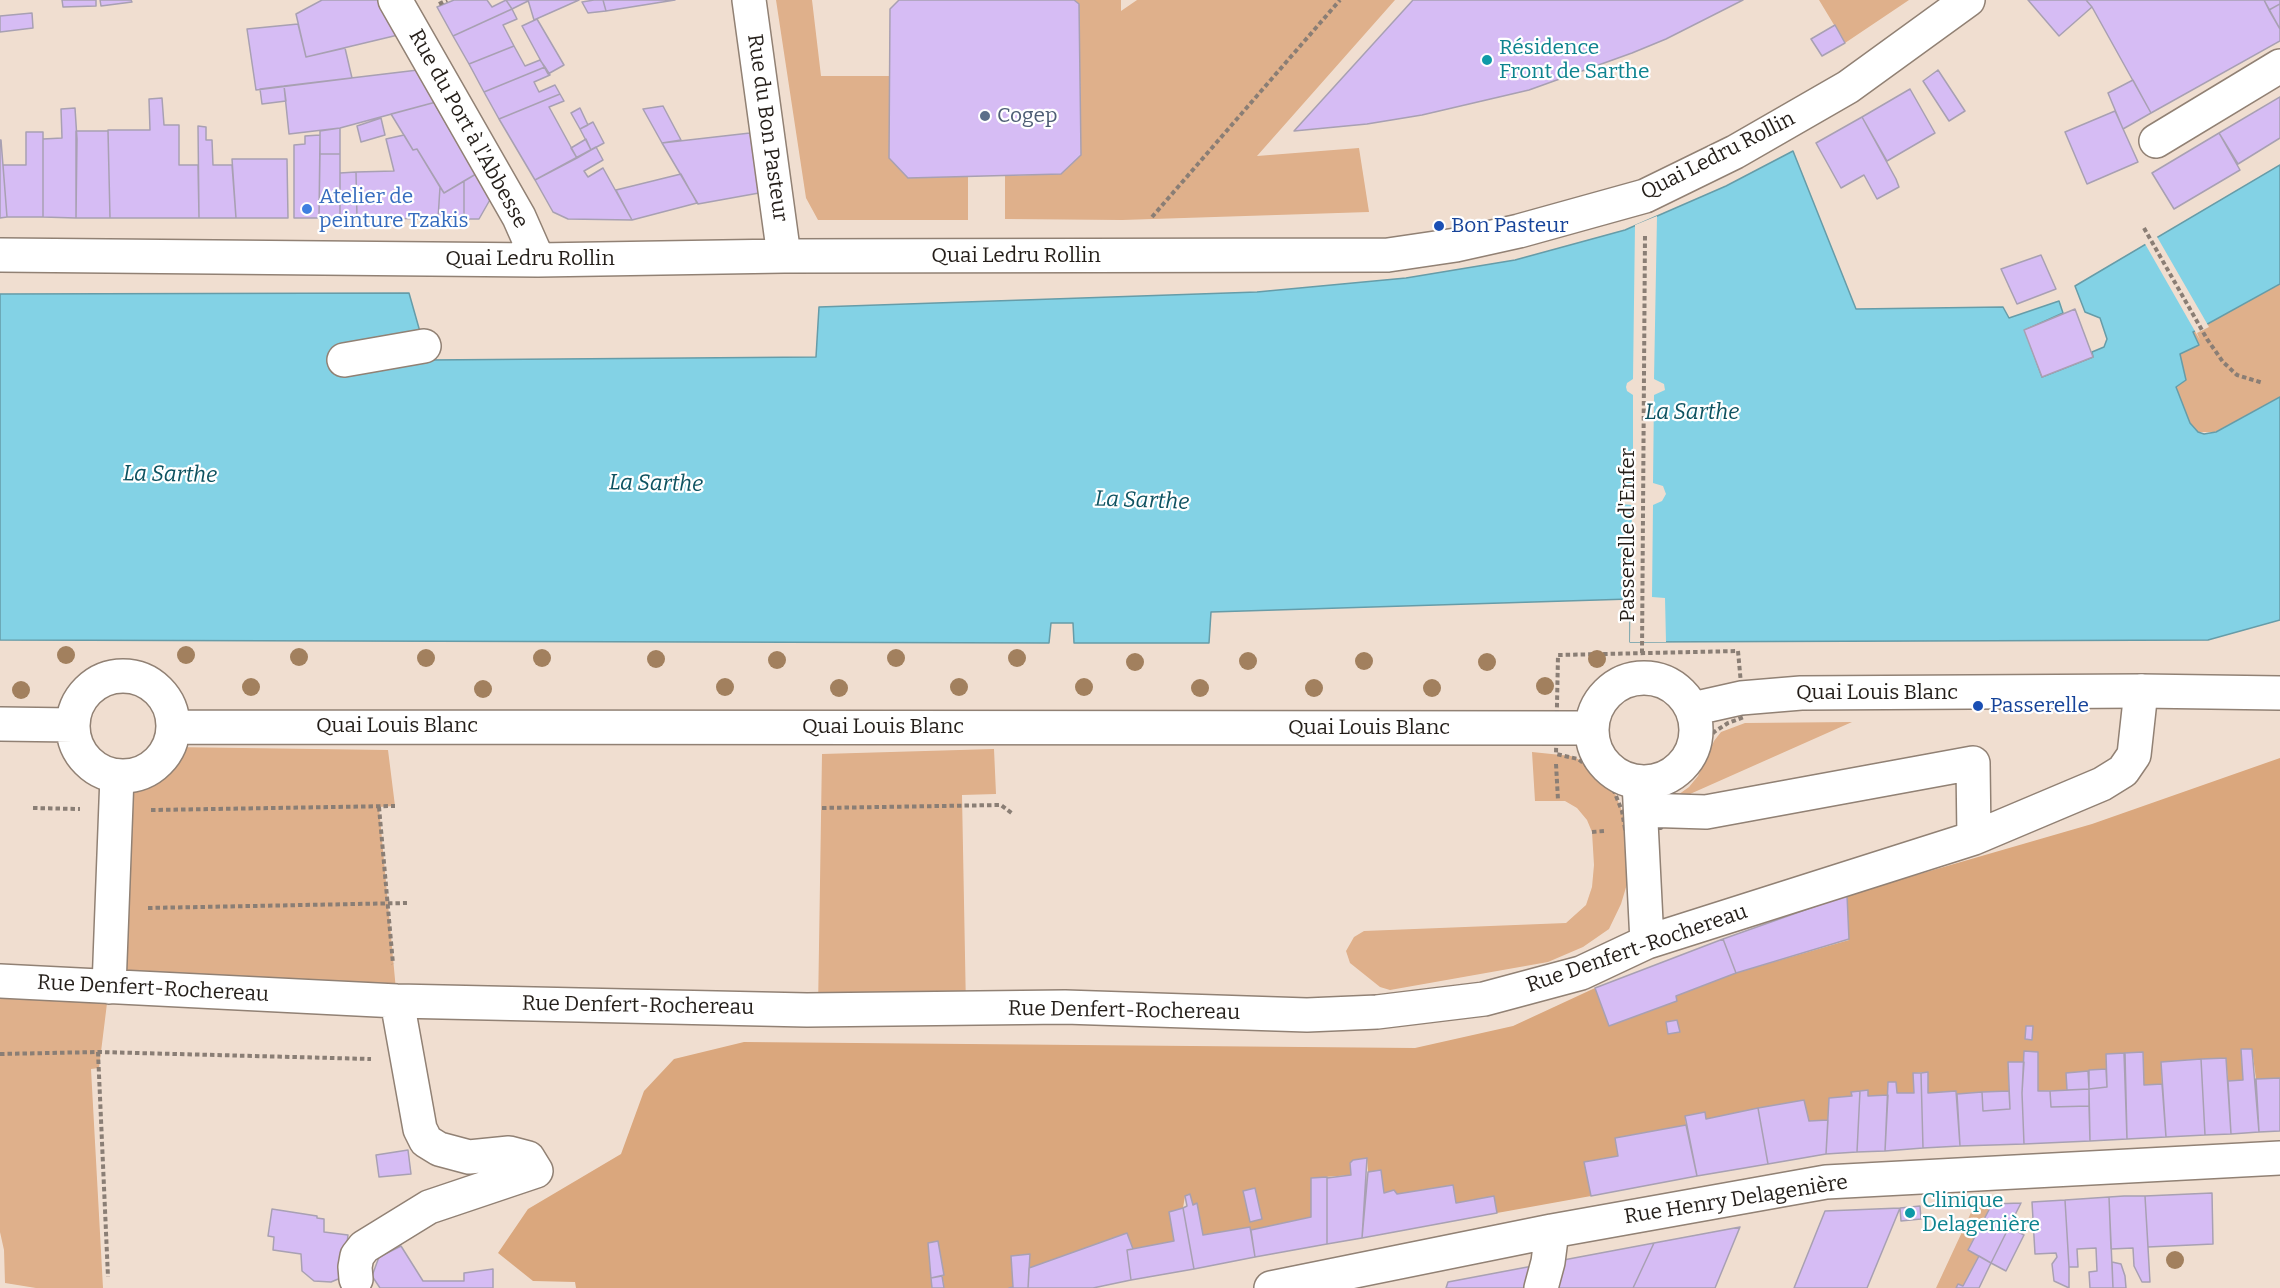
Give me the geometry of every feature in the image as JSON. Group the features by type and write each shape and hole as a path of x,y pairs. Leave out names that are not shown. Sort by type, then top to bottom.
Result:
{"street":[{"name":"Rue du Port à l'Abbesse","path":"395,0 519,217 538,260"},
{"name":"Rue du Bon Pasteur","path":"749,0 784,256"},
{"name":"Quai Ledru Rollin","path":"0,255 538,260 784,256 1388,255 1467,243 1645,196 1735,152 1848,87 1968,0"},
{"path":"2156,141 2280,66"},
{"path":"344,360 424,346"},
{"path":"124,676 135,678 155,688 169,705 174,727 169,747 158,763 138,774 117,776 105,773 86,760 76,742 73,724 79,703 93,686 124,676"},
{"path":"1647,942 1641,796 1653,782 1667,777 1687,759 1696,733 1692,709 1672,686 1652,679 1632,679 1619,683 1599,702 1593,714 1593,744 1600,759 1641,796 1706,812 1973,764 1974,838"},
{"name":"Quai Louis Blanc","path":"1692,709 1741,698 1802,693 2141,691 2280,693"},
{"name":"Rue Denfert-Rochereau","path":"0,981 397,1001 807,1010 1065,1007 1306,1015 1377,1012 1484,999 1581,973 1647,942 1974,838 2090,790 2123,771 2134,755 2141,691"},
{"path":"0,724 73,724"},
{"name":"Quai Louis Blanc","path":"174,727 1556,741 1592,728"},
{"path":"109,987 117,776"},
{"path":"356,1279 357,1256 364,1247 429,1207 536,1171 528,1158 509,1153 469,1157 439,1149 426,1141 420,1129 397,1001"},
{"name":"Rue Henry Delagenière","path":"1271,1288 1552,1232 1826,1182 2280,1158"},
{"path":"1541,1288 1548,1262 1552,1232"}],"path":[{"path":"1119,255 1340,0"},
{"path":"2144,228 2207,339 2223,362 2237,375 2264,382"},
{"name":"Passerelle d'Enfer","path":"1642,653 1645,233"},
{"path":"1558,800 1556,741 1558,655 1738,651 1741,698"},
{"path":"822,808 1001,805 1013,814"},
{"path":"226,809 395,806"},
{"path":"379,807 397,1001"},
{"path":"1592,832 1606,831"},
{"path":"112,909 408,903"},
{"path":"0,1054 98,1052 407,1059"},
{"path":"98,1052 108,1277"}],"shaded area":[{"path":"776,0 812,0 821,76 890,76 968,176 968,220 818,220 806,198"},
{"path":"1074,0 1121,0 1121,11 1137,0 1395,0 1257,156 1359,148 1369,212 1122,220 1005,219 1005,176 1061,174 1081,155 1079,5"},
{"path":"1819,0 1909,0 1845,43"},
{"path":"2280,284 2280,397 2215,432 2198,432 2190,423 2176,387 2186,380 2180,354 2193,332"},
{"path":"1852,722 1672,802 1698,776 1714,741 1721,732 1745,723"},
{"path":"169,747 388,750 395,806 379,807 397,1001 109,987 127,777 149,770 158,763"},
{"path":"994,749 996,794 962,795 966,1009 818,1010 822,754"},
{"path":"1532,752 1571,756 1578,759 1600,776 1614,791 1622,811 1625,829 1627,884 1621,904 1609,929 1583,947 1548,962 1390,990 1380,987 1350,963 1346,951 1354,937 1364,931 1566,923 1586,905 1592,887 1594,865 1592,832 1587,820 1577,808 1565,801 1535,801"},
{"path":"2280,758 2280,1078 2256,1079 2252,1049 2241,1050 2243,1080 2228,1081 2226,1058 2161,1062 2162,1084 2144,1085 2143,1052 2106,1054 2106,1069 2067,1073 2067,1090 2038,1091 2038,1052 2025,1051 2024,1062 2008,1062 2009,1091 1928,1093 1927,1072 1913,1073 1914,1093 1897,1093 1888,1082 1888,1095 1868,1096 1868,1090 1852,1092 1852,1096 1829,1098 1828,1120 1809,1121 1758,1108 1706,1119 1704,1112 1685,1116 1686,1125 1615,1138 1618,1156 1585,1162 1591,1196 1497,1213 1494,1196 1456,1203 1453,1185 1397,1194 1394,1190 1384,1193 1381,1171 1368,1172 1367,1159 1354,1160 1350,1163 1351,1175 1311,1178 1311,1217 1251,1230 1250,1227 1203,1235 1197,1204 1193,1205 1189,1194 1185,1196 1183,1208 1169,1212 1174,1241 1133,1249 1127,1234 1029,1268 1011,1256 1013,1287 1009,1288 944,1288 938,1241 928,1244 932,1288 576,1288 575,1282 533,1281 498,1253 528,1209 621,1154 644,1091 674,1059 744,1042 1415,1048 1513,1026 1595,988 1609,1026 1677,1001 1676,996 1736,973 1849,940 1847,895 2092,824"},
{"path":"0,981 109,987 99,1068 91,1069 103,1288 36,1288 5,1283 4,1250 0,1232"},
{"path":"1975,1204 1992,1204 1968,1249 1979,1256 1963,1286 1959,1284 1956,1288 1936,1288"}],"water":[{"name":"La Sarthe","path":"1793,151 1856,309 2003,307 2009,318 2059,301 2063,313 2025,330 2042,377 2093,357 2092,352 2104,347 2107,339 2100,318 2085,312 2075,286 2280,165 2280,284 2193,332 2199,345 2180,354 2186,380 2176,387 2190,423 2198,432 2204,434 2216,432 2280,397 2280,620 2208,640 1630,642 1630,599 1211,612 1209,643 1074,643 1073,623 1051,623 1049,643 0,640 0,294 409,293 428,360 816,357 819,307 1257,292 1406,278 1515,260 1625,230 1726,186"}],"pier":[{"path":"1657,216 1654,379 1664,384 1665,390 1654,395 1653,483 1663,486 1666,494 1662,501 1653,505 1652,597 1665,598 1666,642 1630,642 1632,505 1621,504 1621,484 1633,483 1633,395 1627,391 1626,387 1627,383 1633,379 1635,225"},
{"path":"2156,235 2209,327 2197,333 2200,340 2144,242"}],"building":[{"path":"62,0 96,0 96,6 63,7"},
{"path":"100,0 131,0 132,2 101,6"},
{"path":"322,0 378,0 398,35 306,57 296,14"},
{"path":"454,0 487,0 492,7 506,0 512,9 453,36 437,7"},
{"path":"506,0 528,0 528,1 512,9"},
{"path":"528,0 579,0 534,20"},
{"path":"603,0 606,11 588,13 582,2"},
{"path":"603,0 675,0 606,11"},
{"name":"Cogep","path":"899,0 1074,0 1079,4 1081,155 1061,174 908,178 889,158 890,9"},
{"name":"Résidence Front de Sarthe","path":"1413,0 1743,0 1666,39 1529,90 1422,115 1367,124 1294,131"},
{"path":"2028,0 2086,0 2092,7 2059,36"},
{"path":"2086,0 2264,0 2280,29 2280,41 2151,113"},
{"path":"2264,0 2280,0 2280,4 2269,10"},
{"path":"2280,4 2280,29 2269,10"},
{"path":"512,9 517,19 503,25 514,46 469,64 453,36"},
{"path":"32,13 33,28 0,32 0,16"},
{"path":"537,19 564,65 548,74 522,26"},
{"path":"298,24 306,57 345,48 352,78 256,90 247,29"},
{"path":"1835,25 1845,43 1822,56 1811,39"},
{"path":"514,46 525,66 540,60 545,67 484,92 469,64"},
{"path":"545,67 550,75 534,82 539,92 555,85 560,94 499,119 484,92"},
{"path":"418,70 436,102 340,128 289,134 284,86"},
{"path":"1938,70 1965,111 1949,121 1923,81"},
{"path":"2133,80 2151,113 2123,129 2108,93"},
{"path":"284,86 286,101 262,104 260,89"},
{"path":"1910,89 1935,133 1887,161 1862,117"},
{"path":"560,94 564,101 549,107 577,158 535,180 499,119"},
{"path":"2280,97 2280,138 2238,164 2219,133"},
{"path":"162,98 164,125 179,125 179,165 198,165 199,218 110,218 108,130 150,130 149,99"},
{"path":"436,102 438,104 436,106 476,174 444,193 417,149 413,150 391,114"},
{"path":"663,106 681,140 662,143 643,109"},
{"path":"75,108 76,218 43,217 43,139 62,138 61,109"},
{"path":"580,108 588,125 580,129 571,113"},
{"path":"2115,111 2138,162 2087,184 2065,132"},
{"path":"1862,117 1899,187 1877,199 1864,175 1841,188 1816,143"},
{"path":"381,118 385,135 361,142 357,126"},
{"path":"593,122 604,143 591,150 580,129"},
{"path":"198,126 206,127 206,140 212,140 213,165 232,165 236,218 199,218"},
{"path":"340,128 340,154 320,154 320,131"},
{"path":"76,131 108,131 110,218 76,218"},
{"path":"26,132 43,132 43,217 7,217 3,165 26,165"},
{"path":"750,133 759,193 698,204 662,143"},
{"path":"2219,133 2240,170 2174,209 2152,173"},
{"path":"320,135 319,218 294,218 294,145 305,144 305,136"},
{"path":"404,135 413,150 417,149 440,187 438,219 357,218 356,172 394,171 386,139"},
{"path":"586,139 591,150 577,158 571,148"},
{"path":"0,140 7,217 0,218"},
{"path":"596,147 603,160 584,171 588,177 603,168 632,220 568,219 553,212 535,180"},
{"path":"320,154 340,154 340,218 319,218"},
{"path":"232,159 287,159 288,218 236,218"},
{"path":"356,172 357,218 340,218 340,173"},
{"path":"476,174 491,198 479,219 464,219 464,181"},
{"path":"681,174 697,203 632,220 616,190"},
{"path":"464,181 464,219 438,219 440,187 444,193"},
{"path":"2041,255 2056,289 2017,304 2001,269"},
{"path":"2075,309 2093,357 2042,377 2024,330"},
{"path":"1847,895 1849,939 1736,973 1723,939"},
{"path":"1723,939 1736,973 1676,996 1677,1001 1609,1026 1595,988"},
{"path":"1677,1020 1680,1032 1668,1034 1666,1022"},
{"path":"2026,1026 2033,1026 2032,1040 2025,1039"},
{"path":"2241,1049 2252,1049 2259,1132 2231,1134 2228,1081 2243,1080"},
{"path":"2024,1051 2038,1052 2038,1091 2050,1091 2051,1107 2089,1106 2090,1141 2024,1144 2022,1093"},
{"path":"2143,1052 2144,1085 2162,1084 2166,1137 2127,1139 2124,1053"},
{"path":"2125,1053 2127,1139 2090,1141 2089,1089 2107,1087 2106,1054"},
{"path":"2226,1058 2231,1134 2205,1135 2201,1059"},
{"path":"2201,1059 2205,1135 2166,1137 2161,1062"},
{"path":"2008,1062 2024,1062 2022,1093 2024,1144 1960,1146 1957,1094 1982,1092 1983,1111 2010,1109"},
{"path":"2106,1069 2107,1087 2089,1089 2089,1070"},
{"path":"2088,1071 2089,1089 2067,1090 2066,1073"},
{"path":"1928,1072 1928,1093 1956,1091 1960,1146 1923,1148 1921,1073"},
{"path":"1913,1073 1921,1073 1923,1148 1885,1151 1888,1082 1896,1082 1897,1093 1914,1093"},
{"path":"2280,1078 2280,1131 2259,1132 2256,1079"},
{"path":"2089,1089 2089,1106 2051,1107 2050,1091"},
{"path":"1868,1090 1868,1096 1888,1095 1885,1151 1857,1152 1860,1091"},
{"path":"1860,1091 1857,1152 1826,1154 1829,1098 1852,1096 1851,1092"},
{"path":"2009,1091 2010,1109 1983,1111 1982,1092"},
{"path":"1804,1100 1809,1121 1828,1120 1826,1154 1768,1164 1758,1108"},
{"path":"1758,1108 1768,1164 1697,1176 1685,1116 1705,1112 1706,1119"},
{"path":"1686,1125 1697,1176 1591,1196 1584,1162 1618,1156 1615,1138"},
{"path":"408,1150 411,1174 379,1177 376,1155"},
{"path":"1367,1158 1362,1238 1327,1244 1327,1178 1351,1175 1350,1163 1353,1160"},
{"path":"1381,1170 1384,1193 1394,1190 1397,1194 1453,1185 1456,1203 1494,1196 1497,1213 1362,1238 1368,1172"},
{"path":"1327,1177 1327,1244 1255,1257 1251,1230 1311,1217 1311,1178"},
{"path":"1255,1188 1262,1219 1250,1222 1243,1191"},
{"path":"2212,1193 2213,1244 2148,1247 2145,1196"},
{"path":"1190,1194 1193,1205 1197,1203 1203,1235 1250,1227 1255,1257 1194,1269 1183,1208 1187,1206 1185,1196"},
{"path":"2145,1196 2150,1282 2142,1282 2134,1266 2133,1248 2111,1249 2109,1197"},
{"path":"2109,1197 2113,1288 2090,1288 2089,1272 2097,1271 2096,1248 2077,1249 2078,1267 2069,1267 2065,1200"},
{"path":"2065,1200 2069,1288 2054,1281 2052,1264 2057,1257 2056,1253 2035,1254 2032,1202"},
{"path":"2021,1203 1991,1263 1968,1250 1992,1204"},
{"name":"Clinique Delagenière","path":"1920,1206 1921,1219 1901,1221 1900,1208"},
{"path":"1183,1208 1194,1269 1131,1280 1127,1250 1174,1241 1169,1212"},
{"path":"1900,1208 1867,1288 1794,1288 1825,1211"},
{"path":"272,1209 317,1216 317,1218 324,1219 324,1232 348,1235 343,1277 331,1282 314,1281 302,1271 301,1254 273,1250 274,1237 268,1236"},
{"path":"1740,1227 1715,1288 1633,1288 1654,1243"},
{"path":"2009,1227 2024,1235 2006,1271 1991,1263"},
{"path":"1127,1233 1133,1249 1127,1250 1131,1280 1093,1288 1028,1288 1029,1268"},
{"path":"938,1241 944,1275 931,1278 928,1243"},
{"path":"1654,1243 1633,1288 1553,1288 1558,1261"},
{"path":"401,1246 423,1281 464,1281 464,1273 493,1269 493,1288 380,1288 372,1276 379,1257"},
{"path":"1030,1254 1028,1288 1009,1288 1013,1287 1011,1256"},
{"path":"1979,1256 1991,1263 1979,1288 1956,1288 1958,1284 1963,1286"},
{"path":"2112,1262 2121,1264 2126,1288 2113,1288"},
{"path":"1538,1265 1531,1288 1446,1288 1448,1282"},
{"path":"942,1276 944,1288 932,1288 931,1278"}],"place":[{"name":"Résidence Front de Sarthe","path":"1487,60"},
{"name":"Cogep","path":"985,116"},
{"name":"Atelier de peinture Tzakis","path":"307,209"},
{"name":"Bon Pasteur","path":"1439,226"},
{"name":"Passerelle","path":"1978,706"},
{"name":"Clinique Delagenière","path":"1910,1213"}]}
